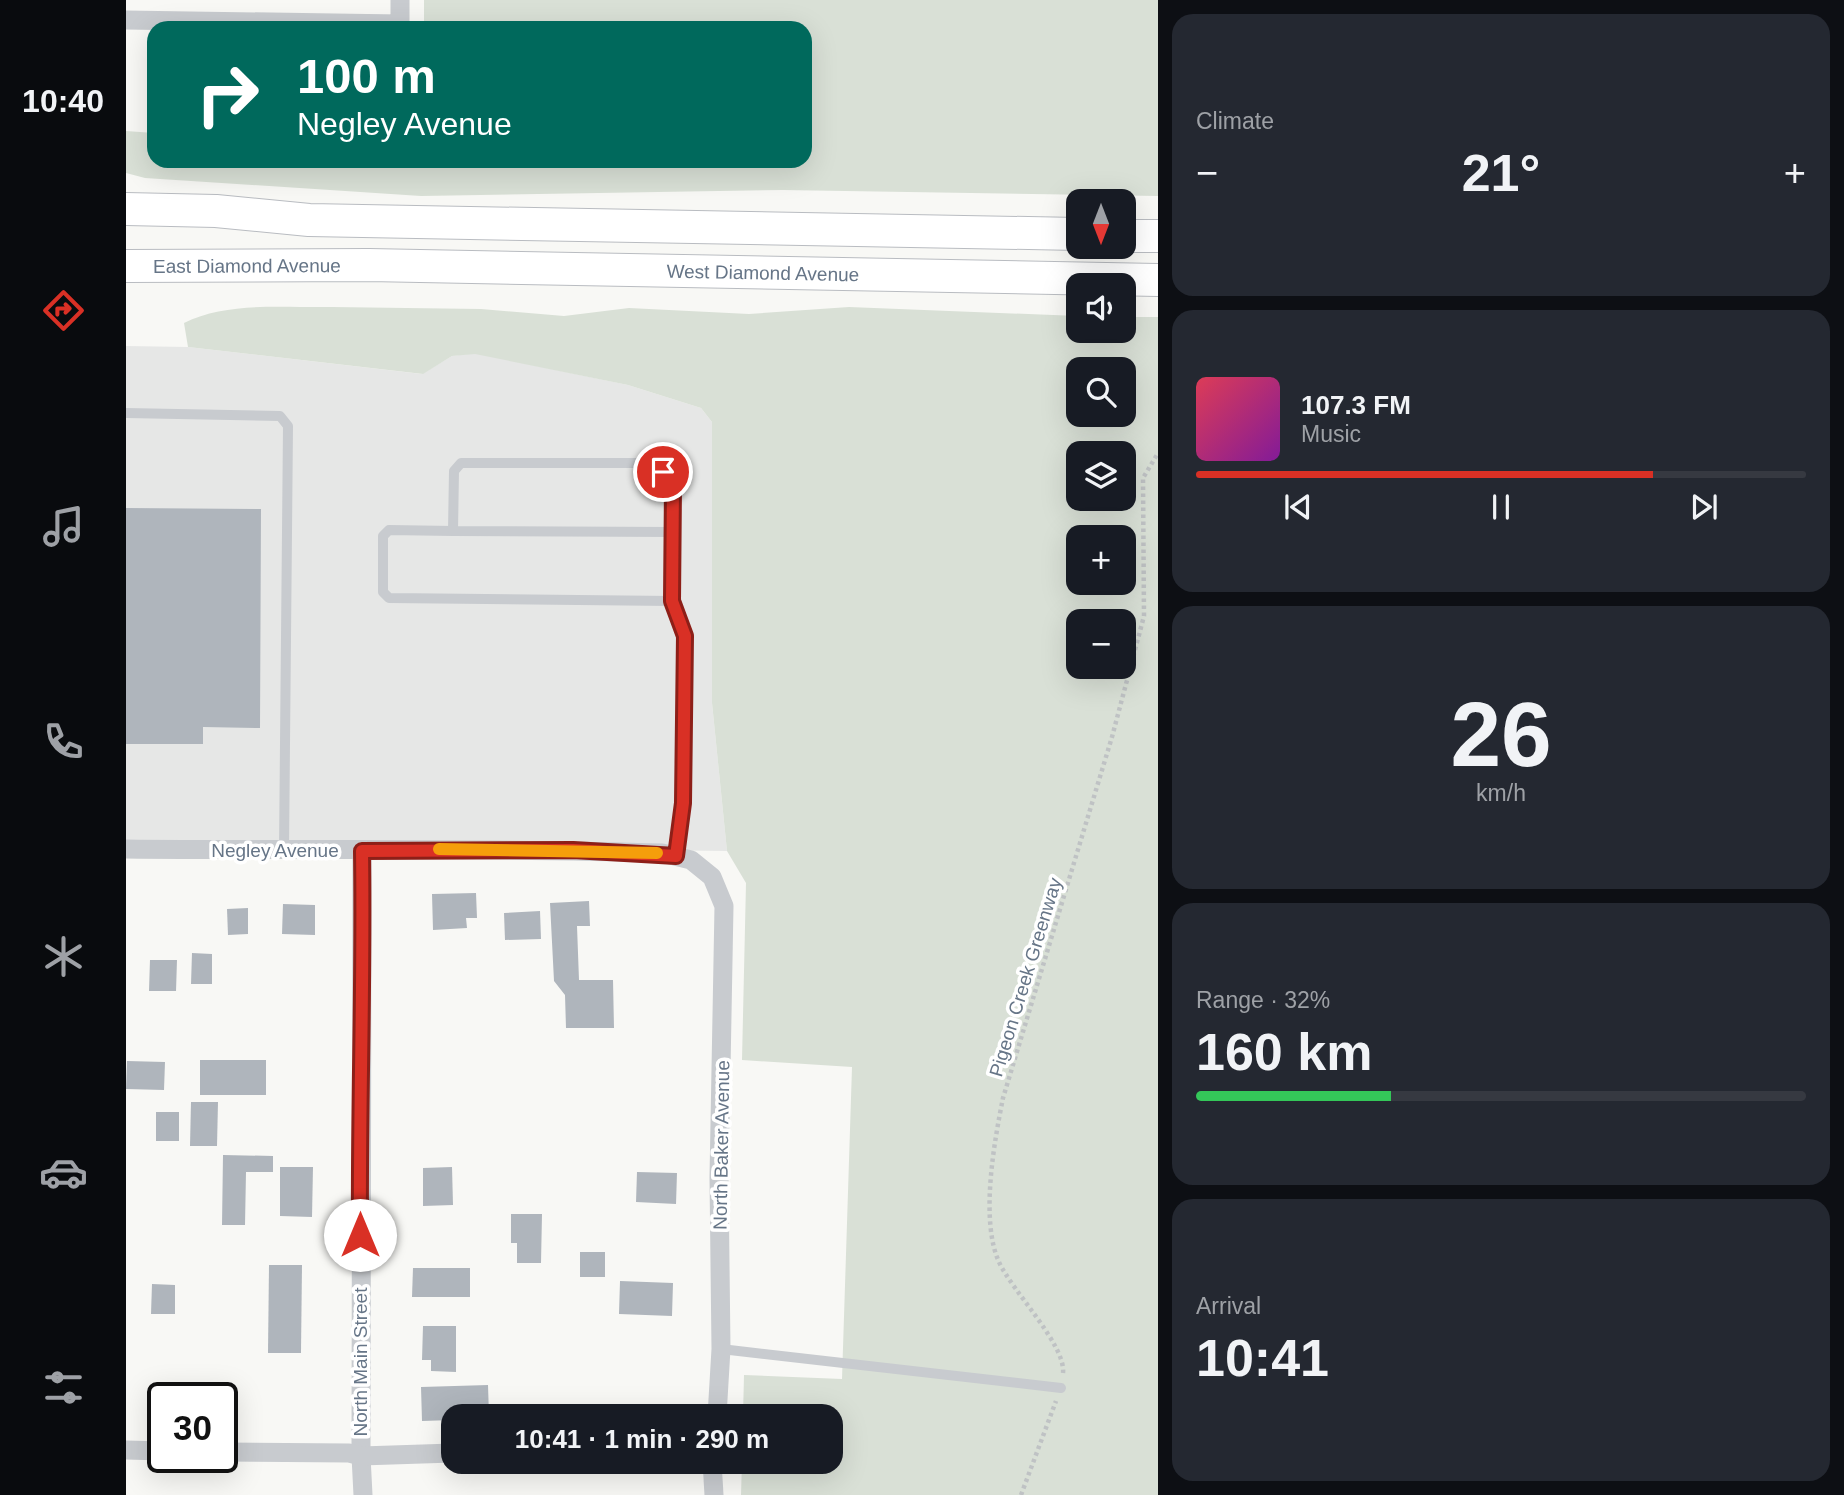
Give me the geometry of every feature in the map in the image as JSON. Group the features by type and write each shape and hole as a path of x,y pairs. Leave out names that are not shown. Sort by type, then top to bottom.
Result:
{"main road":[{"path":"126,209 216,211 309,220 1066,234"},
{"path":"1136,236 1158,236"},
{"name":"East Diamond Avenue","path":"126,266 369,265"},
{"name":"West Diamond Avenue","path":"369,265 1158,280"}],"street":[{"path":"398,21 400,0"},
{"path":"126,20 171,21"},
{"name":"Negley Avenue","path":"126,849 573,850 676,856 691,860 712,877"},
{"name":"North Main Street","path":"362,851 363,1495"},
{"name":"North Baker Avenue","path":"712,877 724,906 719,1178 721,1349 718,1404"},
{"path":"126,1450 147,1451"},
{"path":"238,1452 349,1453 361,1456 441,1453"},
{"path":"713,1474 714,1495"}],"lane":[{"path":"126,412 280,416 288,425 284,851"},
{"path":"453,531 454,471 461,463 642,463 663,472 673,486 672,601 685,636 683,803 676,856"},
{"path":"672,601 389,598 383,592 383,536 389,530 673,532"},
{"path":"721,1349 1061,1388"}],"path":[{"name":"Pigeon Creek Greenway","path":"1021,1495 1061,1388 1064,1367 1058,1349 999,1262 991,1231 993,1149 1003,1098 1112,737 1144,616 1143,478 1158,453"}],"shaded area":[{"path":"424,0 1158,0 1158,196 1136,196 1136,189 1066,189 1066,195 782,190 421,196 145,178 126,173 126,131 147,132 147,168 812,168 812,21 424,21"},
{"path":"276,307 481,309 564,316 629,308 749,314 849,307 1066,316 1066,343 1136,343 1136,317 1158,317 1158,1495 741,1495 742,1474 843,1474 843,1404 743,1404 744,1375 842,1379 852,1067 742,1060 746,883 727,851 712,703 712,422 701,408 628,385 475,354 452,356 423,374 188,347 184,323 219,311"},
{"path":"126,346 188,347 422,374 452,356 475,353 628,385 701,408 712,422 712,703 727,851 126,844"}],"building":[{"path":"126,508 261,509 260,728 203,727 203,744 126,744"},
{"path":"476,893 477,918 466,918 467,928 433,930 432,894"},
{"path":"589,901 590,926 577,926 579,980 613,980 614,1028 566,1028 565,995 554,981 550,903"},
{"path":"283,904 315,905 315,935 282,934"},
{"path":"248,908 248,934 228,935 227,909"},
{"path":"540,911 541,939 505,940 504,913"},
{"path":"192,953 212,954 212,984 191,984"},
{"path":"150,960 177,960 176,991 149,991"},
{"path":"200,1060 266,1060 266,1095 200,1095"},
{"path":"127,1061 165,1062 164,1090 126,1089"},
{"path":"191,1102 218,1102 217,1146 190,1146"},
{"path":"156,1112 179,1112 179,1141 156,1141"},
{"path":"223,1155 273,1156 273,1172 246,1172 245,1225 222,1225"},
{"path":"280,1167 313,1167 312,1217 280,1216"},
{"path":"452,1167 453,1205 423,1206 423,1168"},
{"path":"637,1172 677,1173 676,1204 636,1202"},
{"path":"511,1214 542,1214 541,1263 517,1263 517,1243 511,1243"},
{"path":"580,1252 605,1252 605,1277 580,1277"},
{"path":"269,1265 302,1265 301,1353 268,1353"},
{"path":"413,1268 470,1268 470,1297 412,1297"},
{"path":"620,1281 673,1283 672,1316 619,1314"},
{"path":"152,1284 175,1285 175,1314 151,1314"},
{"path":"423,1326 456,1326 456,1372 431,1371 431,1360 422,1360"},
{"path":"488,1385 489,1404 441,1404 441,1420 422,1421 421,1387"}],"slow traffic":[{"path":"439,849 657,853"}],"route":[{"path":"360,1235 364,953 362,851 573,850 662,853 676,856 683,803 685,636 672,601 673,486 663,472"}]}
